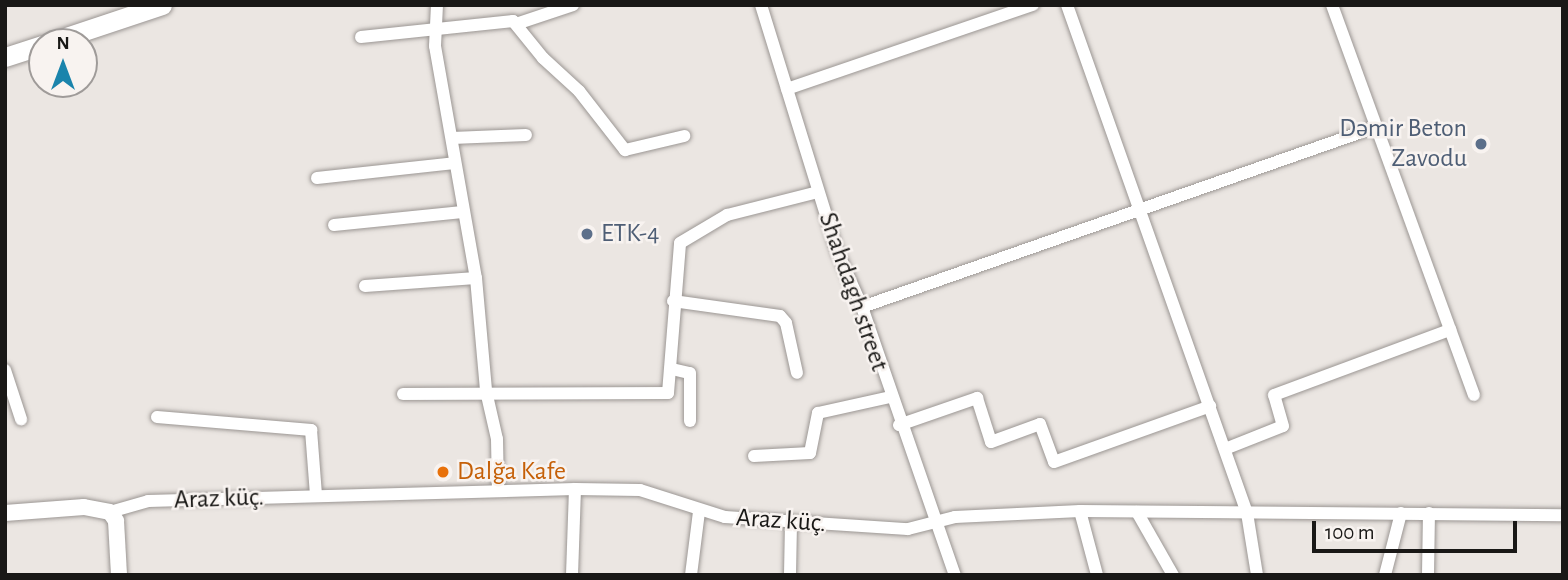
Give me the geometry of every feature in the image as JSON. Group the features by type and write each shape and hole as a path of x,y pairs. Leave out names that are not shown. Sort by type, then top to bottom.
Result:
{"main road":[{"path":"93,28 162,5"},
{"path":"5,57 28,50"}],"street":[{"path":"437,5 433,28 462,212 477,278 486,391 497,439 498,490"},
{"path":"362,37 495,19 519,23 573,5"},
{"name":"Shahdagh street","path":"761,5 818,192 862,307 899,425 955,575"},
{"path":"787,89 1033,5"},
{"path":"1068,5 1247,513 1258,575"},
{"path":"1332,5 1474,396"},
{"path":"519,23 543,58 579,91 625,150 684,136"},
{"path":"862,307 1376,127"},
{"path":"452,138 526,135"},
{"path":"317,178 454,163"},
{"path":"403,394 486,391 662,396 671,388 673,301 680,243 690,234 727,215 818,192"},
{"path":"334,225 462,212"},
{"path":"365,286 477,278"},
{"path":"673,301 780,316 797,373"},
{"path":"1225,449 1283,426 1274,396 1450,330"},
{"path":"672,369 690,373 690,421"},
{"path":"5,370 21,419"},
{"path":"754,456 810,453 818,413 890,397"},
{"path":"899,425 977,398 991,442 1040,424 1054,462 1210,406"},
{"path":"157,417 311,430 316,495"},
{"path":"572,575 575,489"},
{"name":"Araz küç.","path":"5,513 84,507 110,512 148,501 575,489 640,490 699,512 791,522 908,529 978,514 1080,511 1563,514"},
{"path":"1080,511 1097,575"},
{"path":"110,512 116,521 119,575"},
{"path":"691,575 699,512"},
{"path":"1137,512 1173,575"},
{"path":"1385,575 1401,513"},
{"path":"1428,575 1429,513"},
{"path":"790,575 791,522"}],"place":[{"name":"Dəmir Beton Zavodu","path":"1481,144"},
{"name":"ETK-4","path":"587,234"},
{"name":"Dalğa Kafe","path":"443,472"}]}
